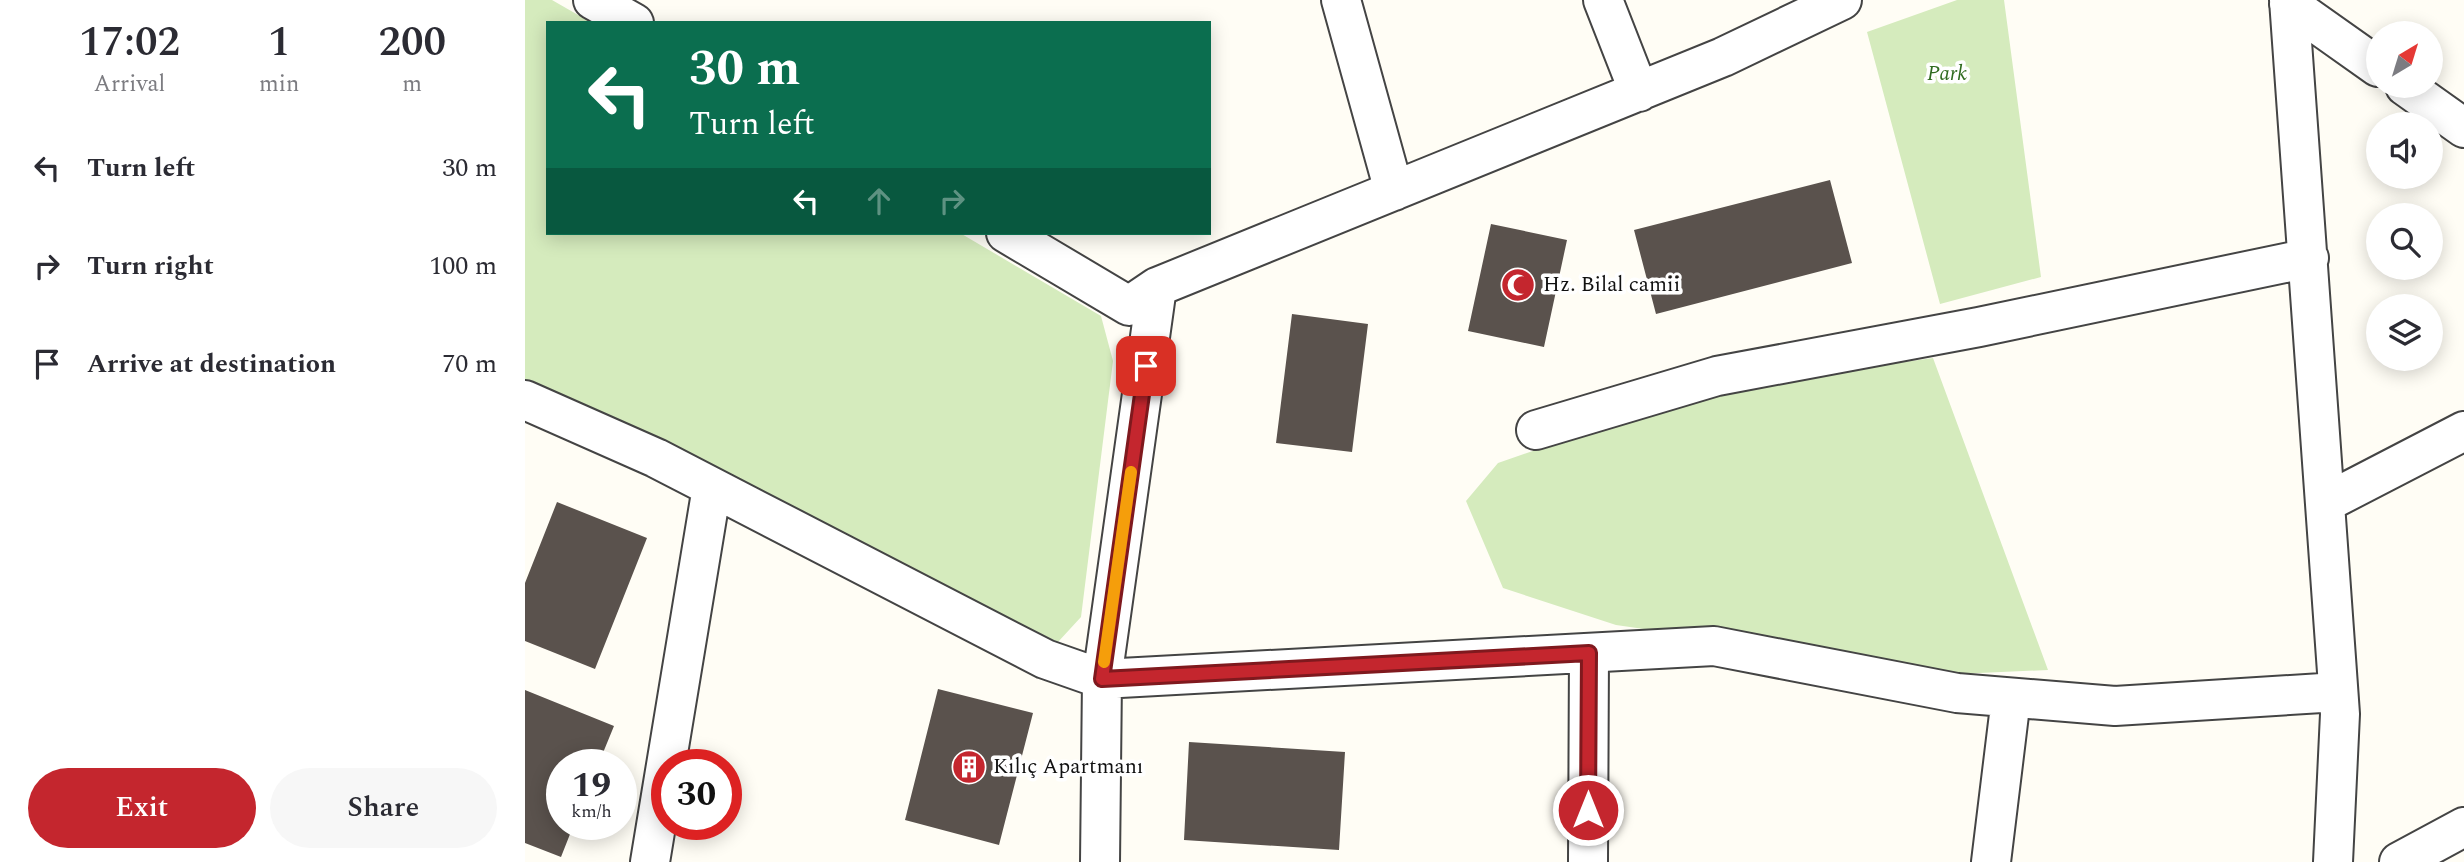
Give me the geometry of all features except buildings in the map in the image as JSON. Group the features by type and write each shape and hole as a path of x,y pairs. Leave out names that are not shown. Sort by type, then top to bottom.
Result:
{"street":[{"path":"593,0 630,21"},
{"path":"1341,0 1394,191"},
{"path":"1602,0 1639,92"},
{"path":"1009,235 1129,306 1157,287 1723,57 1842,0"},
{"path":"2289,2 2366,58"},
{"path":"2289,2 2340,714 2333,862"},
{"path":"2422,98 2464,128"},
{"path":"1536,430 1717,376 1966,330 2309,258"},
{"path":"1100,862 1102,679 1157,287"},
{"path":"525,400 656,458 1045,659 1102,679 1714,646 1957,694 2115,706 2338,692"},
{"path":"2325,503 2464,431"},
{"path":"650,862 712,487"},
{"path":"1588,862 1589,653"},
{"path":"1991,862 2011,698"},
{"path":"2399,862 2464,827"}],"green space":[{"path":"525,0 552,0 589,21 546,21 546,235 963,235 1101,316 1113,361 1081,617 1058,642 525,382"},
{"name":"Park","path":"1957,0 2004,0 2041,277 1940,304 1867,32"},
{"path":"1933,358 2048,670 1957,674 1616,625 1503,588 1466,501 1498,463 1716,388"}],"slow traffic":[{"path":"1104,662 1131,472"}],"place":[{"name":"Hz. Bilal camii","path":"1518,285"},
{"name":"Kılıç Apartmanı","path":"969,767"}],"route":[{"path":"1146,366 1102,679 1589,653 1588,810"}]}
